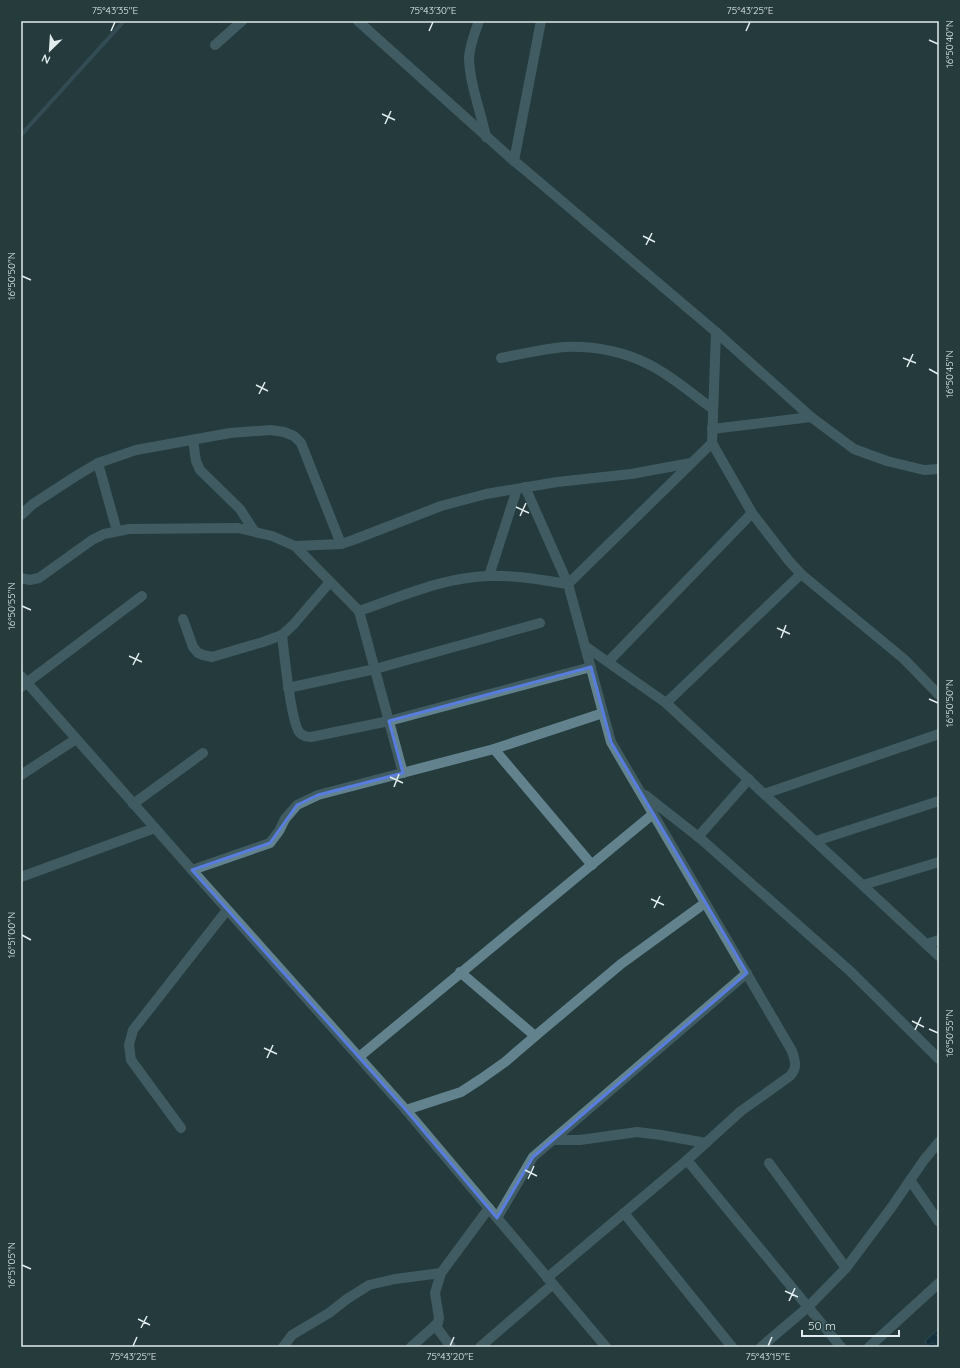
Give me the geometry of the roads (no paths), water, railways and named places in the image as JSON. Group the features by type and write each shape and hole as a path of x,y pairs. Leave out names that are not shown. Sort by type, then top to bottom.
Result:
{"street":[{"path":"215,45 242,21"},
{"path":"358,21 486,137 716,332 811,417 854,450 887,461 924,470 939,469"},
{"path":"479,21 469,56 470,72 486,137"},
{"path":"514,161 541,21"},
{"path":"716,332 712,443 752,513 789,561 801,574 898,654 939,695"},
{"path":"501,358 563,347 590,347 613,351 647,363 670,377 713,409"},
{"path":"712,429 811,417"},
{"path":"21,515 33,504 98,463 136,450 230,433 271,430 284,432 294,436 301,444 340,544"},
{"path":"193,440 196,461 200,470 240,509 254,531"},
{"path":"568,584 712,443"},
{"path":"295,546 340,544 371,534 441,506 486,494 557,482 631,474 691,462"},
{"path":"98,463 118,531"},
{"path":"490,576 521,488"},
{"path":"480,1347 624,1213 687,1160 741,1111 790,1076 794,1070 795,1062 792,1051 611,742 568,584 521,488"},
{"path":"608,662 752,513"},
{"path":"21,578 30,580 39,578 92,540 104,534 129,529 230,528 254,531 272,536 295,546 359,611 403,773"},
{"path":"666,703 801,574"},
{"path":"359,611 440,583 490,576 568,584"},
{"path":"183,620 193,647 203,656 212,657 282,635 293,625 330,582"},
{"path":"142,596 23,682 76,739 358,1058 406,1110 605,1346"},
{"path":"288,688 375,669 540,623"},
{"path":"282,635 288,688 296,726 299,732 305,736 311,737 389,721 591,667"},
{"path":"585,646 666,703 939,956"},
{"path":"192,870 270,843 280,831 285,819 296,805 318,795 494,749 603,713"},
{"path":"764,794 939,734"},
{"path":"21,775 76,739"},
{"path":"494,749 592,865"},
{"path":"133,804 203,754"},
{"path":"698,837 749,779"},
{"path":"640,792 698,837 850,971 939,1060"},
{"path":"816,841 939,801"},
{"path":"358,1058 460,972 653,814"},
{"path":"21,877 155,828"},
{"path":"863,885 939,862"},
{"path":"406,1110 460,1092 505,1062 621,964 705,903"},
{"path":"181,1128 131,1060 129,1046 133,1030 227,910"},
{"path":"926,944 939,940"},
{"path":"460,972 535,1036"},
{"path":"497,1218 533,1157 747,973"},
{"path":"553,1140 580,1140 637,1132 706,1143"},
{"path":"761,1347 808,1307 846,1268 891,1208 924,1160 939,1142"},
{"path":"687,1160 841,1347"},
{"path":"769,1163 846,1268"},
{"path":"910,1180 939,1222"},
{"path":"411,1347 438,1323 439,1318 436,1293 441,1273 489,1208"},
{"path":"624,1213 732,1347"},
{"path":"283,1347 292,1335 329,1313 369,1285 395,1279 441,1273"},
{"path":"869,1347 939,1283"},
{"path":"435,1325 451,1347"}],"water":[{"path":"939,1328 939,1347 928,1347 925,1341"}],"waterway":[{"path":"21,135 124,21"}]}
